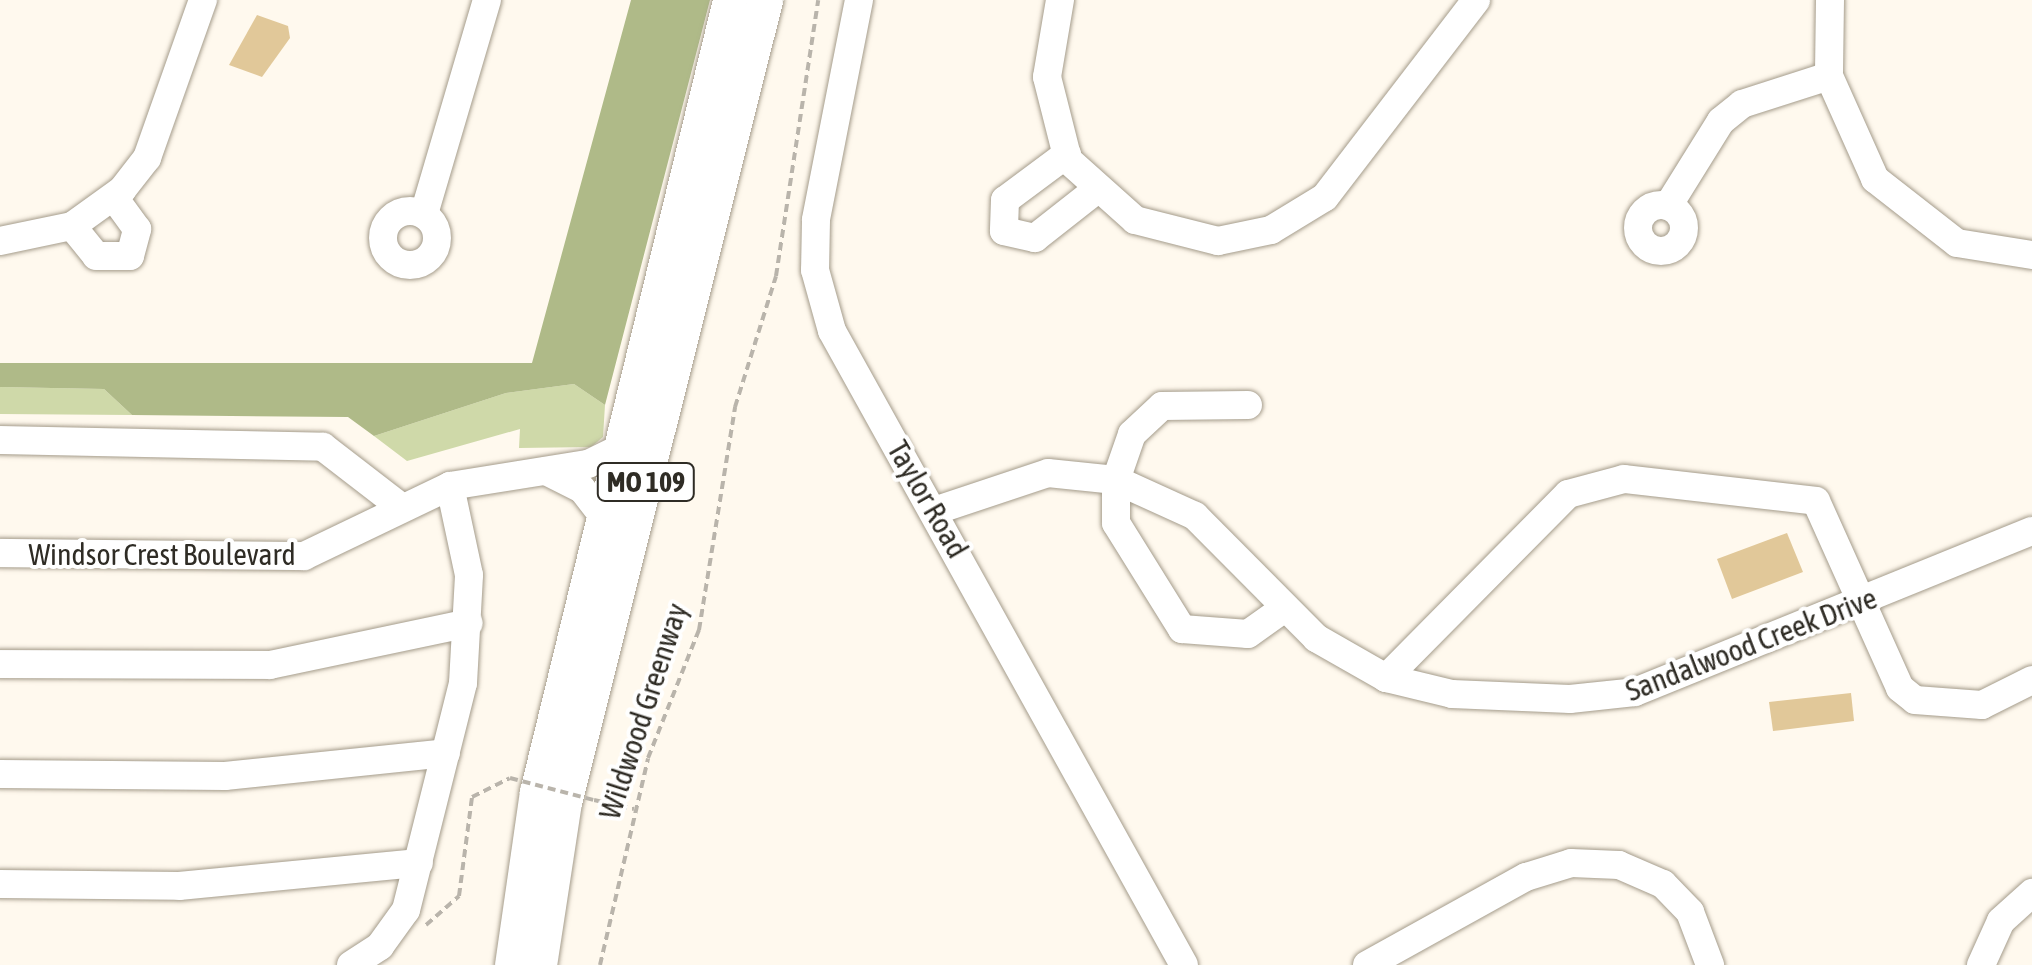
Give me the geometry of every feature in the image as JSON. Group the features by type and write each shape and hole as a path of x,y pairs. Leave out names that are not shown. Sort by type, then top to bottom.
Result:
{"main road":[{"name":"MO 109","path":"512,965 536,792 730,0"},
{"name":"MO 109","path":"539,965 564,802 765,0"}],"street":[{"path":"0,241 72,226 114,197 148,158 202,0"},
{"path":"424,214 487,0"},
{"name":"Taylor Road","path":"859,0 820,191 815,270 842,356 937,510 1184,965"},
{"path":"1060,0 1047,77 1067,154 1094,191 1157,231 1218,241 1272,230 1324,197 1475,0"},
{"path":"1830,0 1829,76 1857,154 1898,205 1957,242 2032,254"},
{"path":"1668,206 1721,121 1742,104 1829,76"},
{"path":"1067,154 1005,200 1004,231 1036,238 1094,191"},
{"path":"72,226 96,256 130,256 137,228 114,197"},
{"path":"1248,405 1162,406 1132,434 1116,480 1116,523 1182,629 1248,634 1283,609"},
{"path":"0,440 322,447 402,507"},
{"name":"Windsor Crest Boulevard","path":"0,553 291,558 324,552 402,507 450,486 546,470 620,450"},
{"path":"546,470 582,488 603,516"},
{"name":"Sandalwood Creek Drive","path":"937,510 1048,473 1116,480 1195,516 1283,609 1386,678 1452,694 1602,698 1860,603 2032,531"},
{"path":"1386,678 1496,559 1591,482 1806,496 1826,512 1860,603 1900,688 1915,700 1982,704 2032,680"},
{"path":"363,962 406,910 446,753 469,623 450,486"},
{"path":"0,664 270,665 469,623"},
{"path":"0,774 225,776 446,753"},
{"path":"0,884 179,886 420,863"},
{"path":"1367,965 1526,877 1571,863 1619,865 1663,884 1690,912 1710,965"},
{"path":"1980,965 2000,921 2032,893"}],"path":[{"name":"Wildwood Greenway","path":"600,965 634,809 699,630 735,406 776,276 818,0"},
{"path":"422,928 459,896 472,797 510,778 634,809"}],"green space":[{"path":"631,0 710,0 605,405 574,384 506,393 374,436 348,417 132,415 104,389 0,387 0,363 532,363"},
{"path":"574,384 605,405 603,437 591,447 519,448 520,429 407,461 374,436 506,393"},
{"path":"0,387 104,389 132,415 0,414"}],"building":[{"path":"257,15 288,26 290,38 262,77 229,65"},
{"path":"1787,533 1803,572 1732,599 1717,559"},
{"path":"1851,693 1854,721 1773,731 1769,702"}]}
